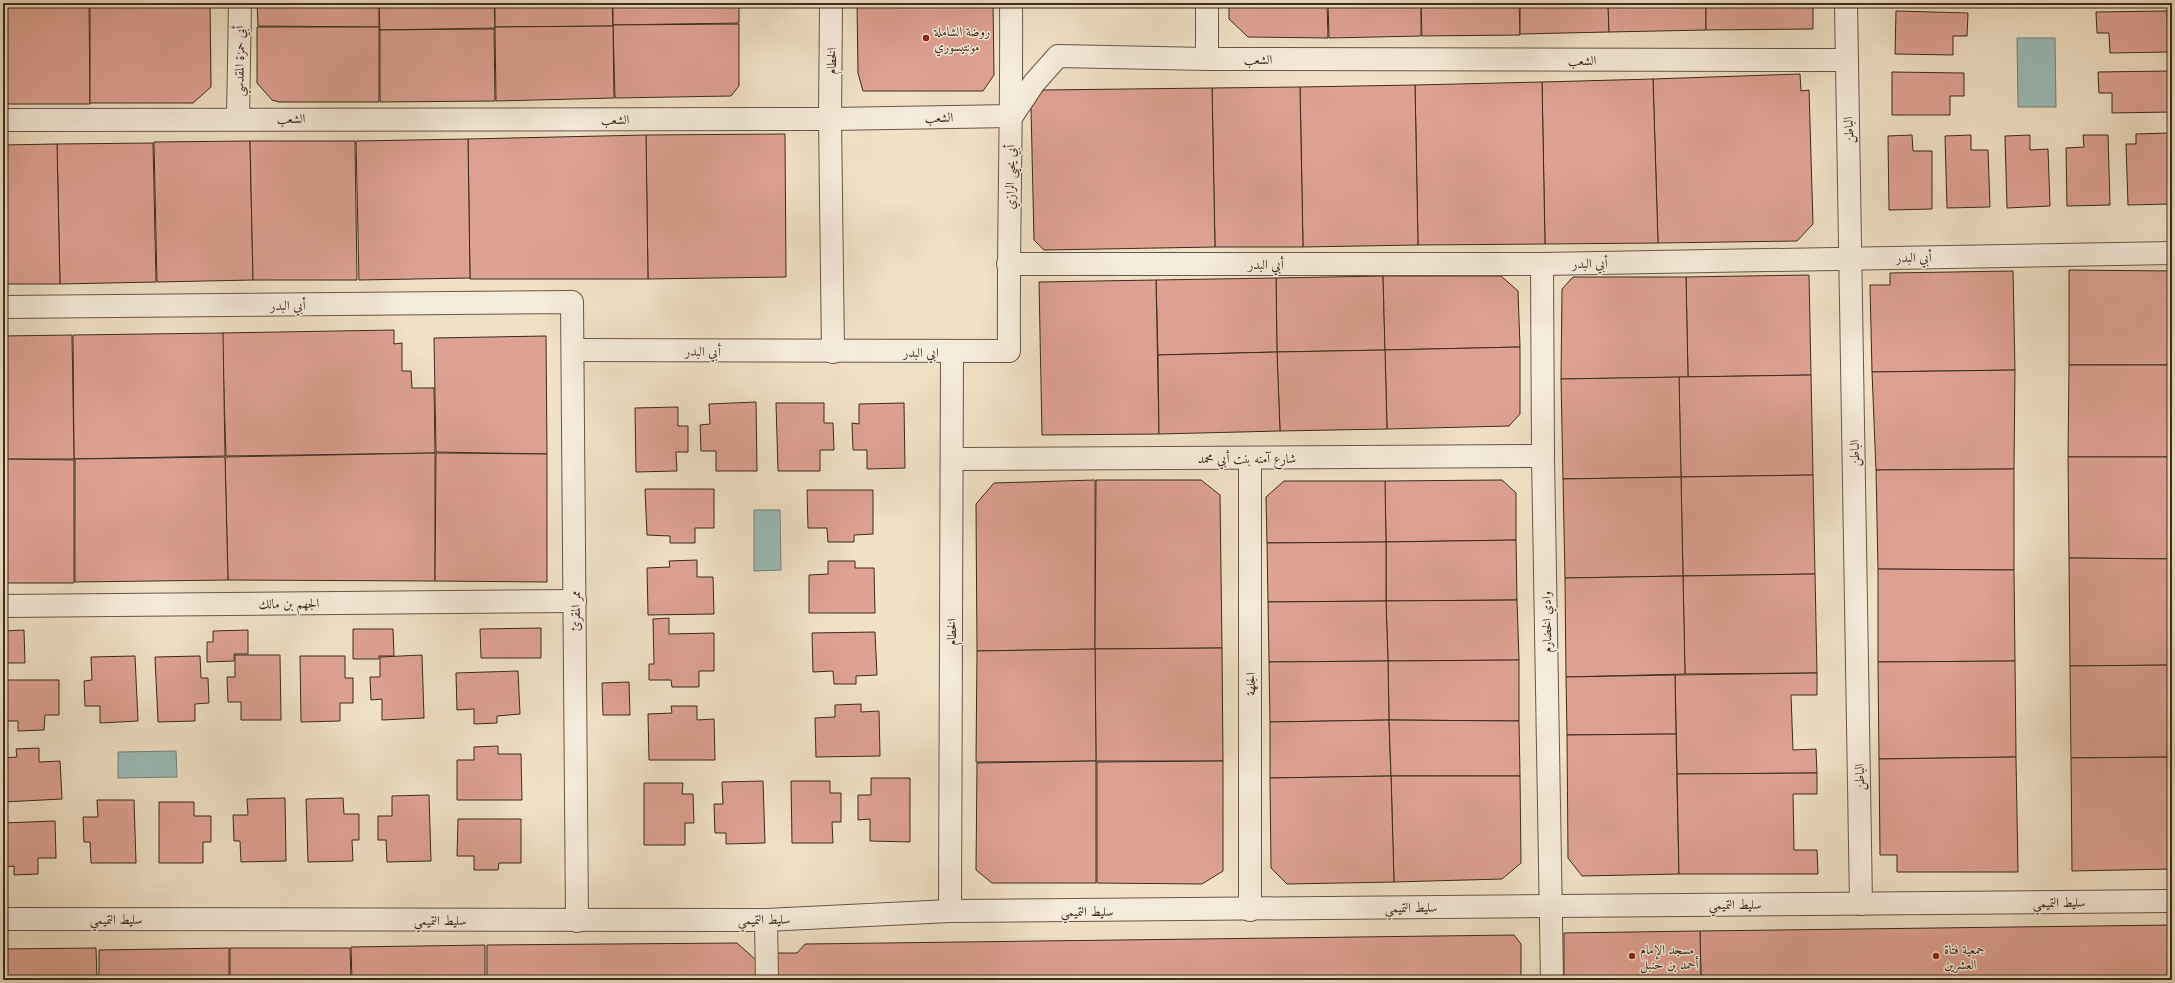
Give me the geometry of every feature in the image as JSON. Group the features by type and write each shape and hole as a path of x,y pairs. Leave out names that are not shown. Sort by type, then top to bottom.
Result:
{"street":[{"name":"أبي حمزة المقدسي","path":"238,118 240,3"},
{"name":"الخطام","path":"832,3 830,119 833,352"},
{"name":"أبي يحيى الرازي","path":"1009,351 1008,264 1012,116 1011,3"},
{"path":"1207,3 1207,59"},
{"name":"الباطن","path":"1846,3 1861,904"},
{"name":"الشعب","path":"3,120 238,118 830,119 1012,116 1034,83 1058,56 1207,59 1846,60"},
{"name":"أبي البدر","path":"1008,264 1542,264 2172,253"},
{"name":"وادي الخضارم","path":"1542,264 1543,456 1552,980"},
{"name":"أبي البدر","path":"3,308 572,302"},
{"name":"ممر المقرئ","path":"572,302 578,921"},
{"name":"أبي البدر","path":"573,350 833,352"},
{"name":"ابي البدر","path":"833,352 1009,351"},
{"name":"الخطام","path":"950,911 952,352"},
{"name":"شارع آمنه بنت أبي محمد","path":"952,459 1250,459 1543,456"},
{"name":"الجلهة","path":"1250,459 1250,910"},
{"name":"الجهم بن مالك","path":"3,606 575,601"},
{"name":"سليط التميمي","path":"3,919 578,921 766,920 950,911 1250,910 1551,905 2172,901"},
{"path":"766,920 767,980"}],"water":[{"path":"2017,38 2055,38 2056,107 2018,107"},
{"path":"754,510 780,510 781,570 754,571"},
{"path":"176,751 177,777 118,778 118,752"}],"building":[{"path":"3,3 89,3 90,104 3,104"},
{"path":"90,3 210,3 211,87 193,103 90,103"},
{"path":"257,3 379,3 379,27 258,26"},
{"path":"379,3 494,3 495,28 380,30"},
{"path":"495,3 612,3 613,26 495,27"},
{"path":"613,3 739,3 739,23 613,25"},
{"name":"روضة الشاملة مونتيسوري","path":"857,3 993,3 994,75 983,91 863,91 858,73"},
{"path":"1229,3 1327,3 1328,38 1248,37 1229,19"},
{"path":"1328,3 1421,3 1421,36 1329,38"},
{"path":"1421,3 1519,3 1520,35 1422,36"},
{"path":"1520,3 1608,3 1609,32 1520,34"},
{"path":"1608,3 1706,3 1706,30 1609,32"},
{"path":"1706,3 1813,3 1813,29 1706,30"},
{"path":"1896,11 1968,13 1967,36 1953,36 1953,55 1895,54"},
{"path":"2167,11 2168,52 2110,53 2109,33 2097,33 2096,12"},
{"path":"739,24 739,86 731,96 615,98 613,25"},
{"path":"613,26 614,98 496,101 495,27"},
{"path":"257,27 379,27 379,102 279,102 272,100 257,83"},
{"path":"494,29 495,101 380,102 380,30"},
{"path":"2169,71 2170,112 2112,113 2112,93 2099,93 2098,72"},
{"path":"1892,72 1964,73 1964,96 1950,96 1950,115 1892,115"},
{"path":"1800,74 1801,91 1809,90 1813,224 1797,241 1658,243 1653,79"},
{"path":"1653,79 1658,243 1545,244 1542,82"},
{"path":"1542,82 1545,244 1418,245 1415,85"},
{"path":"1415,85 1418,245 1303,247 1300,87"},
{"path":"1300,87 1303,247 1215,247 1212,88"},
{"path":"1212,88 1215,247 1044,250 1034,240 1031,108 1043,90"},
{"path":"2170,133 2172,195 2168,195 2169,204 2128,205 2126,144 2136,144 2136,134"},
{"path":"785,134 786,277 648,279 646,135"},
{"path":"646,135 648,279 470,279 468,139"},
{"path":"1912,135 1913,151 1932,151 1932,209 1889,210 1888,136"},
{"path":"1971,135 1971,150 1988,150 1990,207 1947,208 1945,136"},
{"path":"2030,135 2030,150 2048,149 2050,206 2007,208 2005,136"},
{"path":"2083,135 2108,135 2110,205 2067,206 2066,148 2084,147"},
{"path":"468,139 470,278 359,280 356,141"},
{"path":"250,141 253,280 157,282 154,142"},
{"path":"250,141 355,141 357,280 253,280"},
{"path":"153,143 156,282 60,284 57,144"},
{"path":"57,144 60,284 3,284 3,145"},
{"path":"2069,270 2172,271 2172,365 2069,365"},
{"path":"2013,271 2015,370 1872,372 1870,285 1890,285 1890,273"},
{"path":"1809,275 1811,375 1688,377 1686,277"},
{"path":"1383,276 1385,350 1277,352 1276,278"},
{"path":"1383,276 1501,276 1518,291 1520,347 1385,350"},
{"path":"1573,277 1686,277 1688,377 1561,379 1562,289"},
{"path":"1276,278 1277,352 1158,355 1156,280"},
{"path":"1156,280 1159,434 1042,435 1039,282"},
{"path":"394,330 394,344 402,343 402,371 411,371 412,388 434,388 435,453 226,456 222,333"},
{"path":"223,333 225,456 74,459 73,335"},
{"path":"72,335 74,459 3,459 3,336"},
{"path":"546,336 547,454 436,452 434,338"},
{"path":"1520,347 1520,414 1509,426 1387,429 1385,350"},
{"path":"1385,350 1387,429 1280,431 1277,352"},
{"path":"1277,352 1280,431 1159,434 1158,355"},
{"path":"2069,365 2172,365 2172,457 2068,457"},
{"path":"2015,370 2014,469 1876,470 1872,372"},
{"path":"1811,375 1813,475 1681,477 1679,377"},
{"path":"1679,377 1681,477 1563,479 1561,379"},
{"path":"756,402 757,471 716,471 716,451 701,451 700,425 710,424 709,404"},
{"path":"776,403 824,403 824,423 833,423 834,450 820,450 820,471 778,471"},
{"path":"904,403 905,468 867,469 867,450 853,450 852,423 859,424 859,404"},
{"path":"678,407 678,426 688,426 688,452 676,452 677,471 636,472 635,408"},
{"path":"435,453 435,581 228,580 225,457"},
{"path":"436,453 547,454 547,582 435,581"},
{"path":"225,457 228,580 75,582 75,459"},
{"path":"2068,457 2172,457 2172,559 2069,558"},
{"path":"3,459 74,460 74,583 3,583"},
{"path":"2014,469 2014,570 1878,569 1876,470"},
{"path":"1813,475 1815,574 1683,576 1681,477"},
{"path":"1681,477 1683,576 1565,578 1563,479"},
{"path":"1095,480 1095,649 977,651 976,504 994,483"},
{"path":"1096,480 1201,480 1220,495 1222,648 1095,649"},
{"path":"1502,480 1516,493 1516,540 1386,542 1385,481"},
{"path":"1284,481 1385,481 1386,542 1267,543 1266,497"},
{"path":"645,489 714,489 714,528 695,528 695,543 670,543 670,536 647,535"},
{"path":"807,490 873,490 873,534 854,535 854,542 828,542 827,528 808,528"},
{"path":"1516,540 1517,600 1386,601 1386,542"},
{"path":"1386,542 1386,601 1268,602 1267,543"},
{"path":"2069,558 2172,559 2172,665 2070,666"},
{"path":"697,560 697,577 713,577 714,614 648,615 647,568 670,567 669,561"},
{"path":"828,561 855,561 855,568 874,568 875,613 809,613 809,575 828,574"},
{"path":"1878,569 2014,570 2015,661 1878,662"},
{"path":"1815,574 1817,673 1685,674 1683,576"},
{"path":"1683,576 1685,674 1566,677 1565,578"},
{"path":"1517,600 1519,660 1388,661 1386,601"},
{"path":"1386,601 1388,661 1269,662 1268,602"},
{"path":"669,618 669,634 714,633 714,671 699,671 699,687 672,687 671,680 649,680 649,664 654,664 653,619"},
{"path":"541,628 541,658 481,658 480,629"},
{"path":"353,629 393,629 394,656 379,656 379,659 353,659"},
{"path":"24,630 25,663 3,663 3,631"},
{"path":"248,630 248,654 234,654 234,661 207,662 207,642 213,642 213,631"},
{"path":"875,632 877,675 856,676 856,684 834,684 833,671 813,672 812,633"},
{"path":"1222,648 1223,761 1096,761 1095,649"},
{"path":"1095,649 1096,761 976,762 977,651"},
{"path":"235,655 280,655 281,720 241,720 241,702 228,702 227,677 235,677"},
{"path":"422,655 424,718 382,720 382,699 371,700 370,677 380,677 380,657"},
{"path":"135,656 138,721 100,723 100,706 85,706 84,681 92,680 91,657"},
{"path":"200,656 201,678 208,678 209,703 195,704 195,721 158,722 155,657"},
{"path":"300,656 345,656 345,678 353,678 353,703 340,703 340,721 301,722"},
{"path":"1519,660 1519,721 1389,720 1388,661"},
{"path":"1388,661 1389,720 1270,722 1269,662"},
{"path":"2015,661 2016,757 1879,759 1878,662"},
{"path":"2172,665 2172,757 2071,758 2070,666"},
{"path":"518,671 520,714 497,716 497,723 474,724 474,709 457,710 456,673"},
{"path":"1817,673 1817,695 1791,695 1793,750 1816,749 1817,773 1677,774 1675,675"},
{"path":"1675,675 1676,734 1567,735 1566,677"},
{"path":"3,680 59,680 59,715 45,715 44,730 18,731 18,721 3,721"},
{"path":"629,682 630,715 603,715 602,683"},
{"path":"861,704 861,712 879,711 880,756 816,757 815,718 835,717 835,705"},
{"path":"671,706 697,706 697,720 714,719 715,760 649,760 648,714 672,713"},
{"path":"1389,720 1391,776 1270,778 1270,722"},
{"path":"1389,720 1519,721 1520,776 1391,776"},
{"path":"1676,734 1679,874 1582,876 1568,858 1567,735"},
{"path":"498,746 498,754 521,754 522,800 457,800 457,760 474,760 474,747"},
{"path":"39,748 39,762 60,761 62,799 3,802 3,758 17,757 16,749"},
{"path":"2016,757 2018,872 1897,872 1897,855 1880,855 1879,759"},
{"path":"2172,757 2172,869 2072,871 2071,758"},
{"path":"1096,761 1096,883 992,883 976,870 977,763"},
{"path":"1223,761 1223,871 1202,884 1097,883 1097,762"},
{"path":"1817,773 1817,794 1793,794 1794,850 1817,850 1818,874 1679,874 1677,774"},
{"path":"1391,776 1520,776 1521,863 1502,879 1394,882"},
{"path":"1391,776 1394,882 1287,884 1271,868 1270,778"},
{"path":"871,778 910,778 910,842 870,841 870,819 858,820 858,795 871,795"},
{"path":"763,781 765,843 726,844 726,833 715,833 714,804 723,804 722,782"},
{"path":"791,781 830,781 830,793 841,793 841,822 832,822 833,843 792,843"},
{"path":"644,783 683,783 682,794 693,794 694,823 685,823 685,845 644,845"},
{"path":"429,795 431,861 387,862 386,840 378,840 378,816 392,816 392,796"},
{"path":"285,798 286,861 241,862 240,841 234,841 233,815 248,815 247,799"},
{"path":"343,798 344,814 359,814 359,840 352,840 353,861 308,862 306,799"},
{"path":"97,800 134,800 136,863 91,863 90,842 84,842 83,817 98,817"},
{"path":"159,802 194,802 194,816 211,816 211,842 203,842 203,863 159,863"},
{"path":"458,819 521,819 521,863 499,863 498,870 474,870 474,856 457,856"},
{"path":"55,821 56,858 38,858 38,874 14,875 14,866 3,867 3,823"},
{"name":"جمعية فتاة العشرين","path":"2172,925 2172,980 1701,980 1700,931"},
{"name":"مسجد الإمام أحمد بن حنبل","path":"1700,931 1701,980 1564,980 1564,933"},
{"path":"1514,935 1521,944 1521,980 776,980 776,953 797,953 805,944"},
{"path":"737,943 756,960 756,980 487,980 487,945"},
{"path":"485,945 485,980 352,980 351,947"},
{"path":"96,948 97,980 3,980 3,949"},
{"path":"229,948 229,980 99,980 99,950"},
{"path":"230,948 350,948 351,980 230,980"}],"place":[{"name":"روضة الشاملة مونتيسوري","path":"926,38"},
{"name":"مسجد الإمام أحمد بن حنبل","path":"1632,956"},
{"name":"جمعية فتاة العشرين","path":"1936,956"}]}
